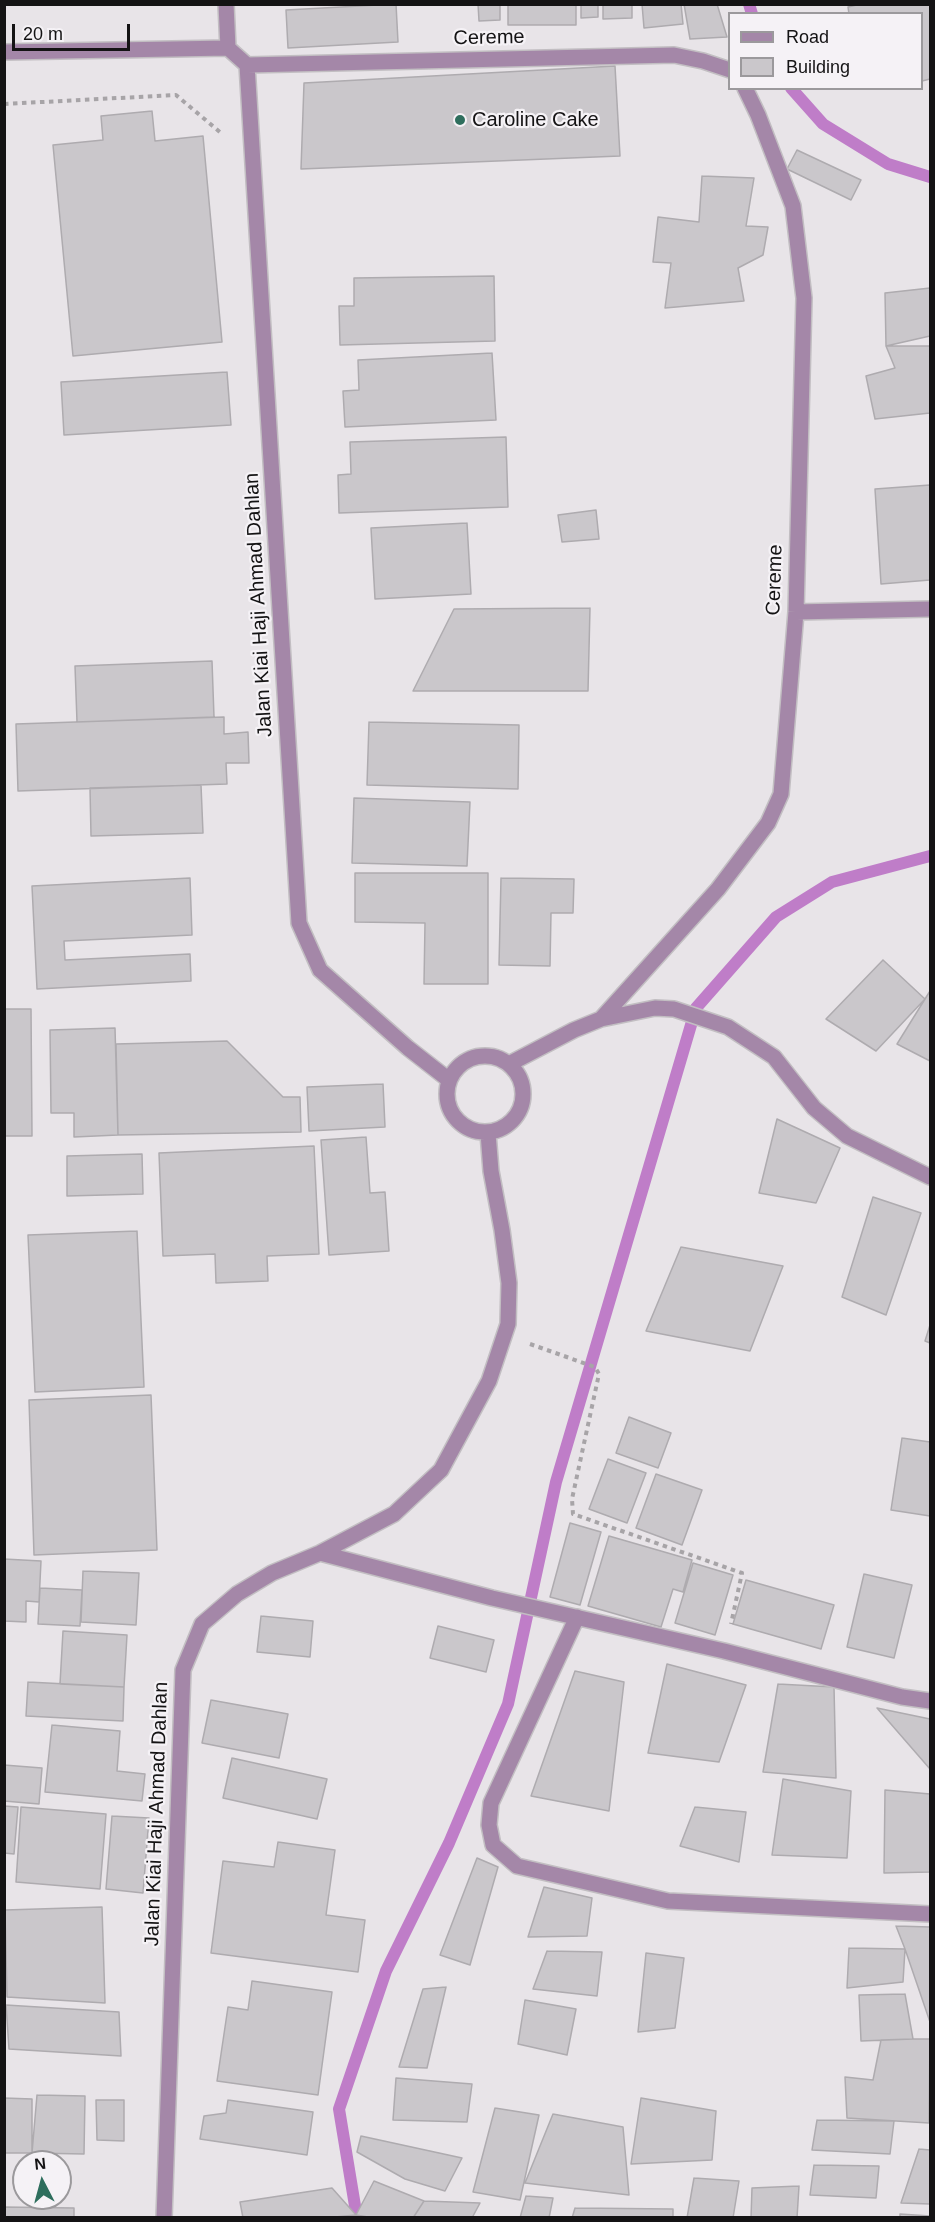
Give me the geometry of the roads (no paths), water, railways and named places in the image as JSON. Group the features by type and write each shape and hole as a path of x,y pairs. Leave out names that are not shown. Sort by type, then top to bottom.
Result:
{"street":[{"path":"226,4 228,48"},
{"path":"4,52 228,48 247,65"},
{"name":"Cereme","path":"247,65 674,55 704,61 728,70"},
{"name":"Jalan Kiai Haji Ahmad Dahlan","path":"247,65 299,923 320,970 408,1048 449,1080"},
{"name":"Cereme","path":"601,1019 698,912 768,823 781,794 796,612 804,298 793,206 746,90"},
{"path":"796,612 930,609"},
{"path":"509,1064 574,1030 601,1019 655,1008 674,1009 728,1027 774,1057 814,1108 847,1136 930,1177"},
{"path":"482,1056 496,1058 509,1064 519,1076 524,1090 522,1106 515,1119 503,1128 488,1133 472,1131 459,1123 449,1110 445,1095 449,1080 456,1068 468,1059 482,1056"},
{"name":"Jalan Kiai Haji Ahmad Dahlan","path":"164,2217 183,1670 202,1624 237,1594 272,1573 320,1553 393,1514 441,1470 489,1382 508,1324 509,1283 491,1171 488,1133"},
{"path":"320,1553 492,1599 724,1651 902,1697 930,1701"},
{"path":"577,1617 491,1803 489,1825 493,1845 516,1866 668,1901 930,1914"}],"waterway":[{"path":"749,4 751,12"},
{"path":"793,90 823,124 888,164 930,177"},
{"path":"357,2218 339,2109 386,1971 449,1843 508,1704 556,1482 696,1008 776,917 832,882 930,856"}],"place":[{"name":"Caroline Cake","path":"460,120"}]}
